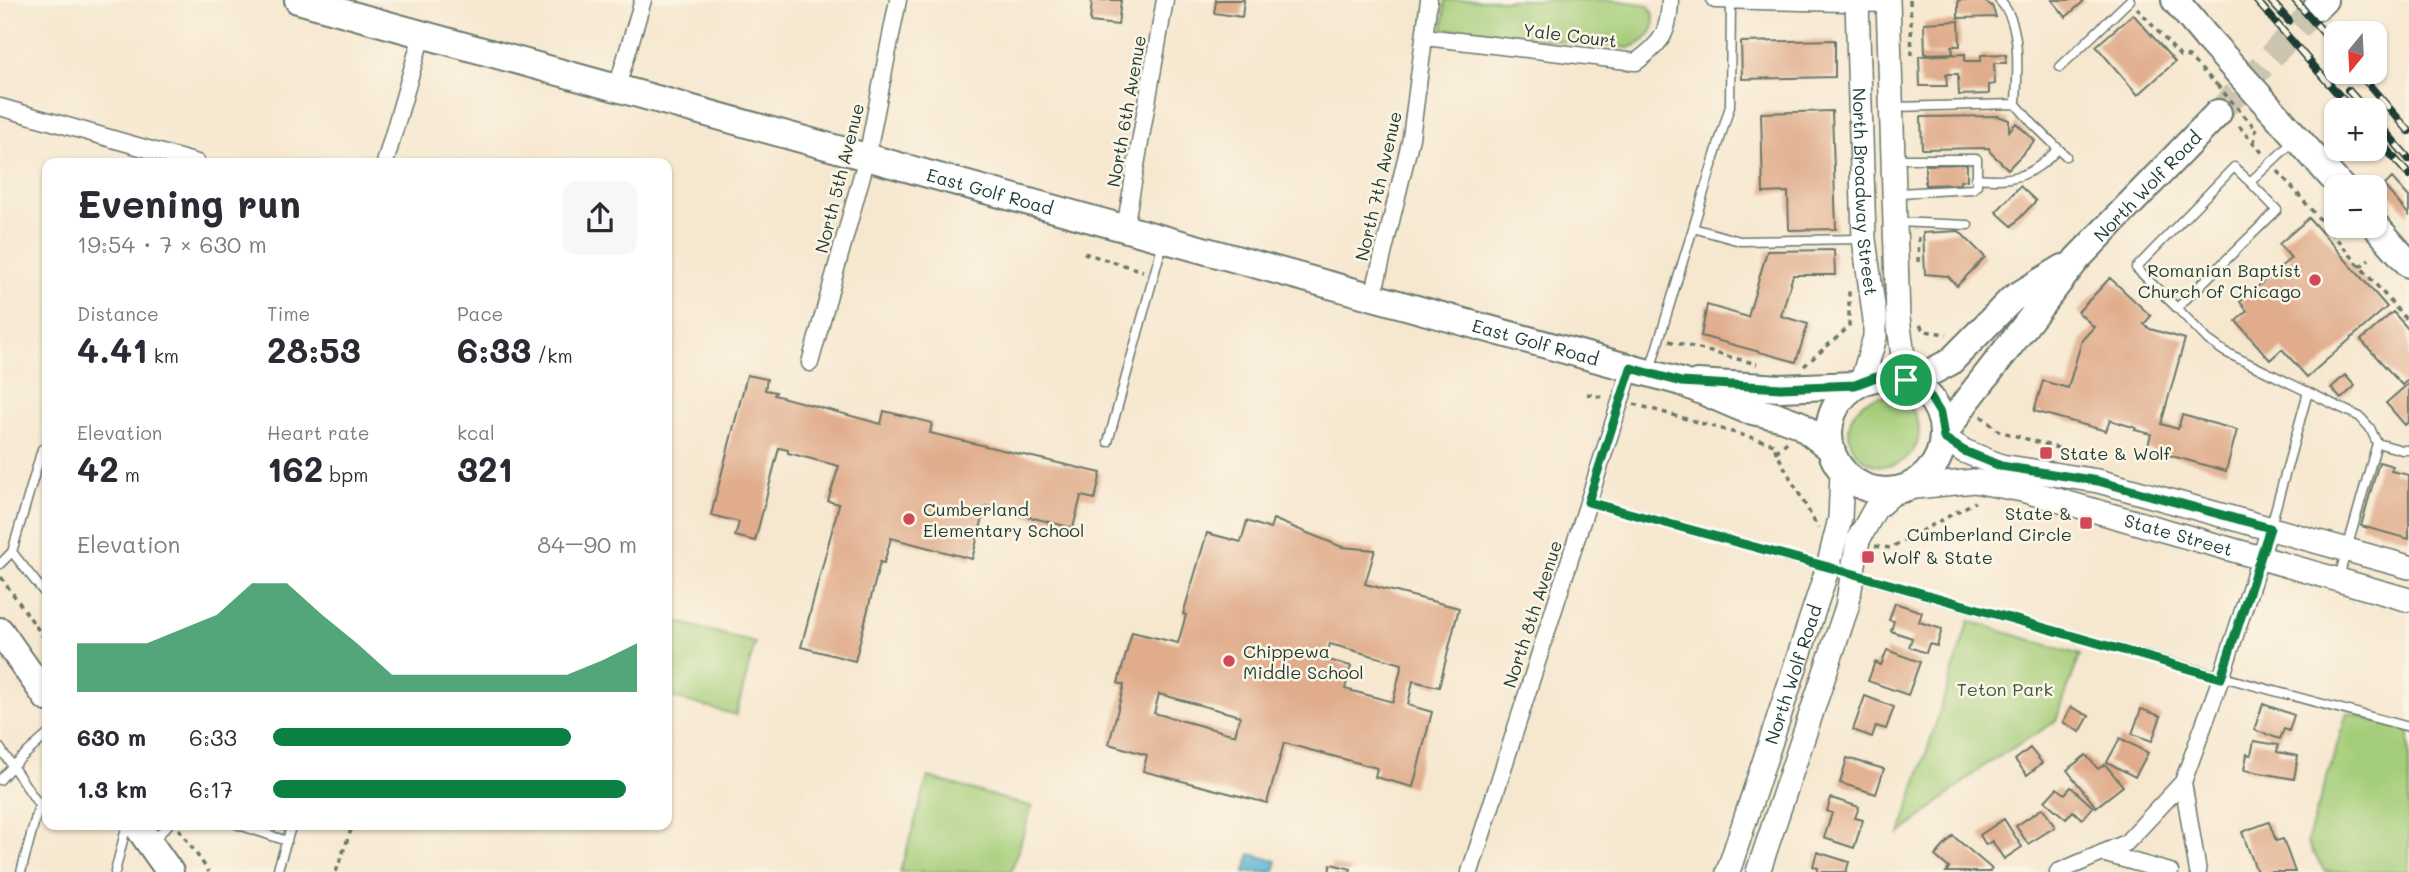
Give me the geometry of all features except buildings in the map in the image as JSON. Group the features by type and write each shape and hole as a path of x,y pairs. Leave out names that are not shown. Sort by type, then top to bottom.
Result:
{"main road":[{"name":"East Golf Road","path":"298,0 1640,370 1681,382 1744,409 1799,424 1830,448"},
{"path":"2175,0 2330,175"},
{"name":"North Wolf Road","path":"1944,436 1965,403 2077,259 2229,119"},
{"path":"2387,236 2405,253"},
{"name":"North Wolf Road","path":"1909,381 1950,362 2012,299 2077,259"},
{"path":"1891,376 1909,381 1929,395 1940,413 1944,436 1938,459 1925,477 1901,489 1876,491 1858,484 1843,472 1830,448 1828,430 1832,412 1841,397 1858,383 1876,377 1891,376"},
{"name":"East Golf Road","path":"1681,382 1781,388 1858,383"},
{"path":"0,631 42,691"},
{"path":"143,834 170,872"}],"street":[{"path":"617,88 643,0"},
{"name":"North 5th Avenue","path":"810,363 867,157 898,0"},
{"name":"North 6th Avenue","path":"1125,228 1166,0"},
{"name":"North 7th Avenue","path":"1373,296 1412,138 1429,0"},
{"name":"Yale Court","path":"1424,37 1636,62 1658,46 1669,23 1670,0"},
{"path":"1726,0 1888,2"},
{"name":"North Broadway Street","path":"1857,1 1864,239 1875,316 1875,337 1858,383"},
{"name":"North Broadway Street","path":"1888,2 1898,318 1909,381"},
{"path":"386,158 422,35"},
{"path":"0,107 179,158"},
{"name":"North 8th Avenue","path":"1470,872 1588,502 1640,370"},
{"name":"State Street","path":"1944,436 1964,451 2001,466 2098,481 2409,567"},
{"name":"North Wolf Road","path":"1728,872 1828,567 1840,519 1843,472"},
{"name":"State Street","path":"1901,489 1974,481 2022,490 2409,600"},
{"name":"North Wolf Road","path":"1758,872 1847,607 1858,540 1875,509 1901,489"},
{"path":"2058,872 2126,843 2183,782 2221,678 2270,528"},
{"path":"2183,782 2198,872"},
{"path":"2102,853 2170,872"}],"lane":[{"path":"1640,370 1693,228 1730,106 1726,0"},
{"path":"1999,0 2009,9 2018,52 2016,104 2066,156"},
{"path":"2060,67 2130,0"},
{"path":"1892,107 2016,104"},
{"path":"2250,182 2297,138"},
{"path":"1976,178 1994,180 2029,172 2042,166 2058,149"},
{"path":"1894,159 1977,159 1976,185 1973,189 1895,193"},
{"path":"2177,308 2277,209 2234,167 2136,268 2208,340 2225,352 2360,417 2370,428 2377,443 2339,579"},
{"path":"1896,222 1968,225"},
{"path":"1693,228 1740,241 1864,239"},
{"path":"1108,442 1164,239"},
{"path":"2270,528 2308,392"},
{"path":"2377,443 2409,450"},
{"path":"0,564 12,552 42,449"},
{"path":"1588,502 2221,678 2409,727"},
{"path":"12,552 42,590"},
{"path":"0,780 42,739"},
{"path":"0,748 39,805 21,872"},
{"path":"115,872 126,830"},
{"path":"254,830 287,841"},
{"path":"277,872 290,830"}],"path":[{"path":"2130,0 2180,56 2189,57 2256,129 2253,143"},
{"path":"2229,119 2271,163 2409,324"},
{"path":"1084,253 1148,272"},
{"path":"2360,267 2370,259"},
{"path":"1587,394 1603,397"},
{"path":"1639,406 1774,444 1818,528 1825,529"},
{"path":"1879,547 1890,548 1975,502"},
{"path":"0,575 42,635"},
{"path":"180,830 209,872"},
{"path":"336,872 351,830"}],"green space":[{"path":"1445,0 1614,0 1648,5 1654,26 1648,37 1629,48 1443,29"},
{"path":"1877,396 1891,396 1904,402 1913,411 1919,431 1917,444 1909,456 1891,466 1877,466 1864,460 1855,451 1849,438 1849,424 1855,411 1864,402"},
{"path":"672,620 755,643 736,715 672,697"},
{"name":"Teton Park","path":"1969,621 2080,655 2056,721 1981,768 1900,834"},
{"path":"2347,713 2409,730 2409,872 2325,872 2307,842"},
{"path":"928,777 1032,807 1011,872 900,872"}],"water":[{"path":"1250,854 1277,861 1274,872 1245,872"}],"tunnel":[{"path":"2218,113 2317,7"}],"railway":[{"path":"2256,0 2342,98"},
{"path":"2270,0 2289,21"},
{"path":"2295,0 2324,33"},
{"path":"2368,84 2409,131"},
{"path":"2348,90 2355,98"},
{"path":"2387,134 2409,159"},
{"path":"2387,150 2409,175"}],"place":[{"name":"Romanian Baptist Church of Chicago","path":"2315,280"},
{"name":"State & Wolf","path":"2046,453"},
{"name":"Cumberland Elementary School","path":"909,519"},
{"name":"State & Cumberland Circle","path":"2086,523"},
{"name":"Wolf & State","path":"1868,557"},
{"name":"Chippewa Middle School","path":"1229,661"}],"route":[{"path":"1631,368 1681,382 1781,388 1855,385 1876,377 1891,376 1906,380 1929,395 1940,413 1944,438 1981,459 2001,466 2098,481 2270,528 2221,678 1588,502 1631,368"}]}
